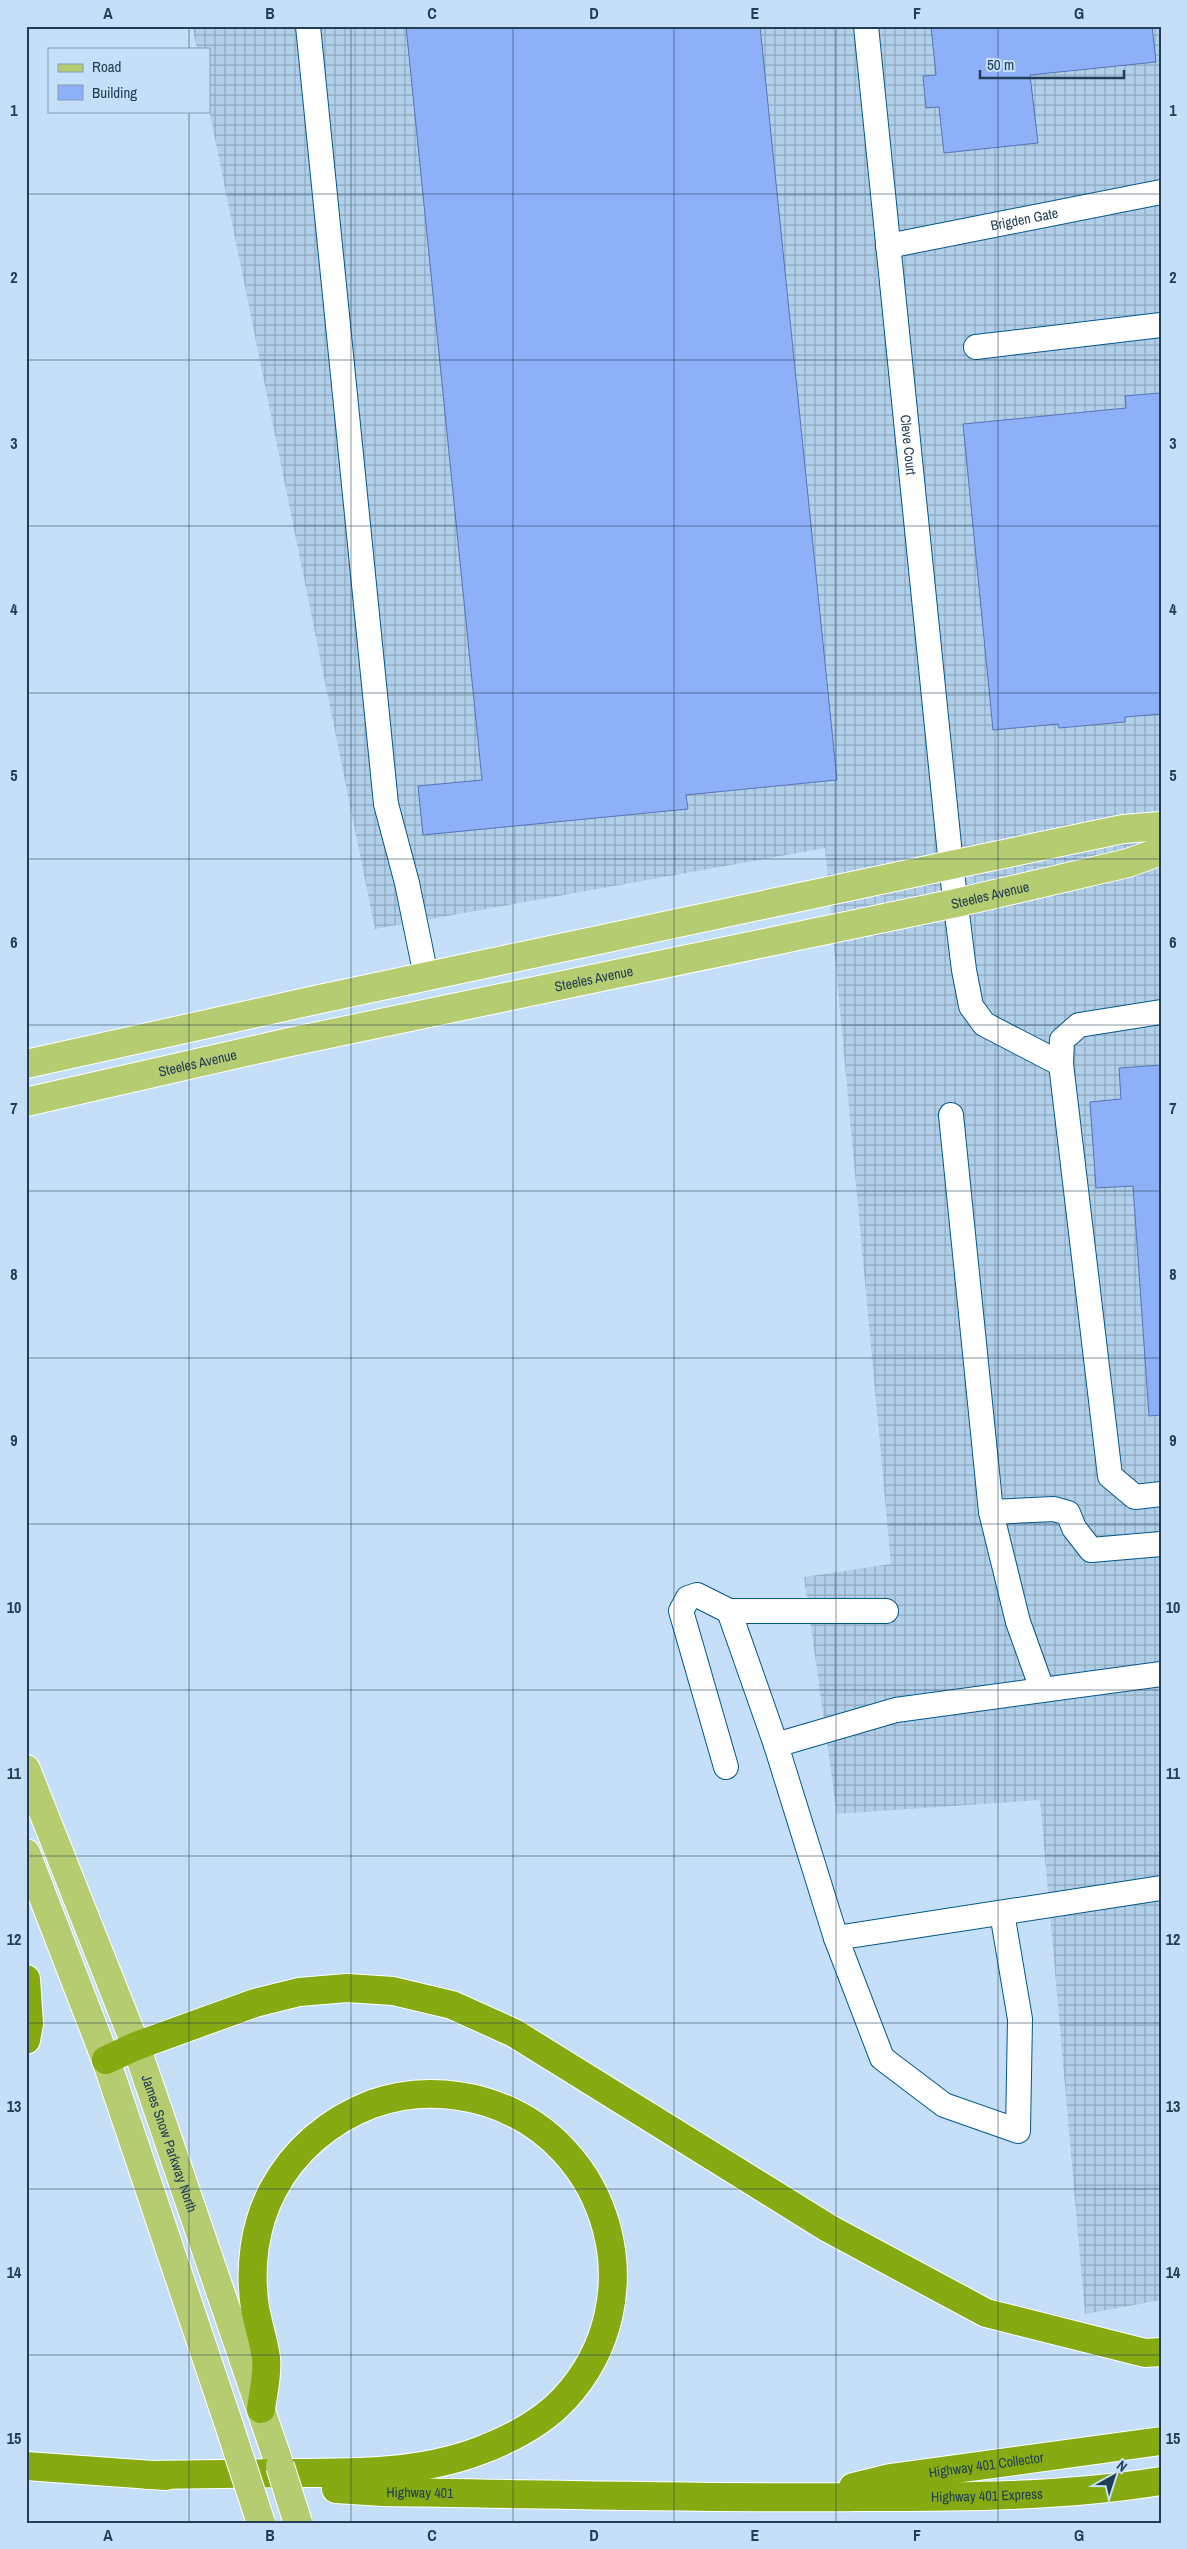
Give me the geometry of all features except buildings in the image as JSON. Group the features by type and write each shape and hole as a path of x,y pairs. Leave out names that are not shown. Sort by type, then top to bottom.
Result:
{"highway":[{"path":"26,1979 28,2024 26,2040"},
{"path":"106,2060 136,2046 255,2003 299,1992 347,1988 393,1991 452,2005 514,2033 828,2228 986,2313 1145,2353 1161,2352"},
{"path":"148,2475 370,2472 444,2462 500,2442 534,2424 565,2398 588,2367 604,2331 613,2292 613,2262 609,2233 595,2196 574,2162 561,2147 530,2122 494,2105 456,2095 416,2094 396,2097 359,2109 325,2129 302,2149 284,2172 270,2194 259,2225 252,2264 255,2306 266,2362 261,2409"},
{"name":"Highway 401 Collector","path":"813,2498 890,2478 1161,2441"},
{"name":"Highway 401","path":"26,2466 383,2492 813,2498"},
{"name":"Highway 401 Express","path":"813,2498 962,2497 1114,2489 1161,2482"}],"main road":[{"path":"26,1064 426,976 1123,829 1161,826"},
{"name":"Steeles Avenue","path":"26,1102 290,1042 956,903 1128,863 1161,851"},
{"name":"James Snow Parkway North","path":"26,1769 136,2046 261,2409 298,2523"},
{"path":"26,1852 106,2060 261,2523"}],"street":[{"path":"308,26 386,804 408,883 426,976"},
{"name":"Cleve Court","path":"866,26 956,903 971,1006 984,1024 1062,1064"},
{"name":"Brigden Gate","path":"888,246 1160,198"},
{"path":"976,346 1161,325"},
{"path":"1161,1012 1079,1025 1062,1040 1062,1064 1110,1476 1135,1497 1161,1494"},
{"path":"950,1115 990,1512 1018,1622 1042,1689"},
{"path":"990,1512 1054,1509 1068,1513 1074,1528 1091,1550 1161,1544"},
{"path":"726,1767 681,1611 688,1598 697,1595 729,1611 886,1611"},
{"path":"729,1611 776,1745 836,1938 882,2058 944,2105 1018,2132 1020,2019 1002,1913"},
{"path":"776,1745 896,1710 1161,1674"},
{"path":"836,1938 1161,1888"}],"shaded area":[{"path":"192,26 1161,26 1161,2300 1085,2314 1040,1800 837,1814 804,1577 891,1564 825,848 375,929 210,112 210,48 197,48"}]}
